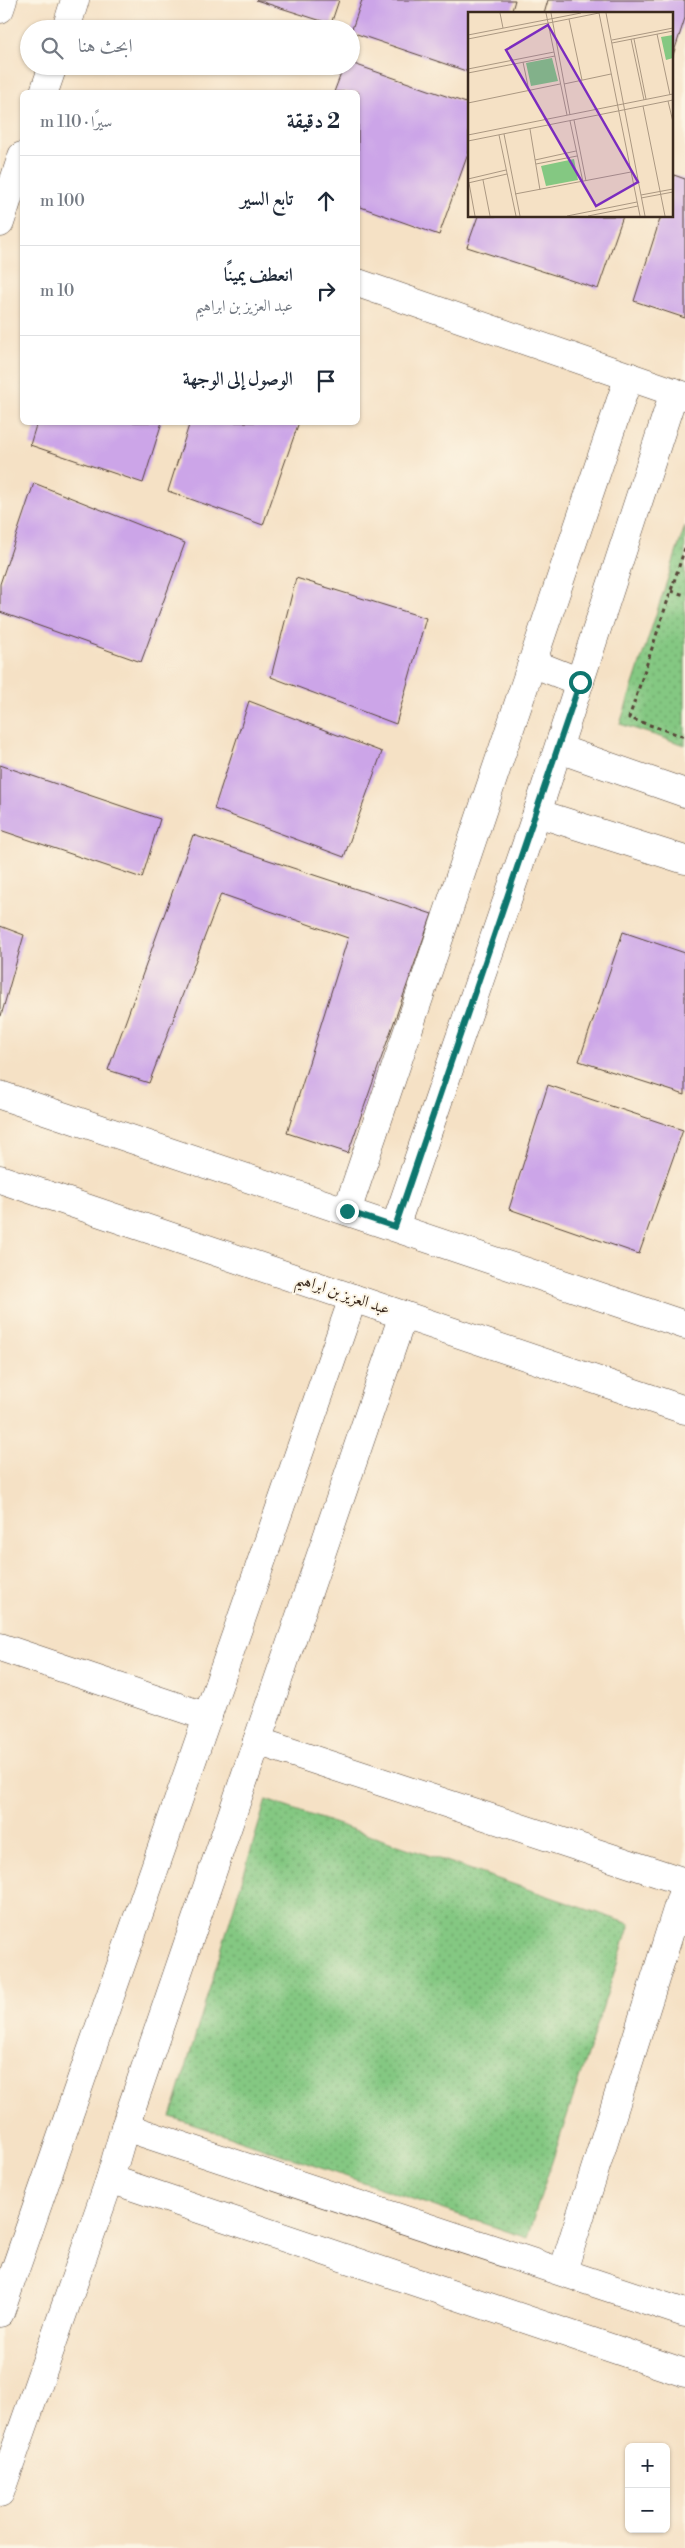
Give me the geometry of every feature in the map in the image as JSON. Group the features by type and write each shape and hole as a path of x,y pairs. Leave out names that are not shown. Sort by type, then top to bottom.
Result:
{"street":[{"path":"0,8 3,0"},
{"path":"69,20 75,0"},
{"path":"45,90 50,75"},
{"path":"0,223 20,167"},
{"path":"360,284 680,394 395,1227"},
{"path":"347,1211 629,376"},
{"path":"532,663 580,682"},
{"path":"559,749 685,793"},
{"path":"537,813 685,860"},
{"path":"0,1095 685,1325"},
{"name":"عبد العزيز بن ابراهيم","path":"0,1179 685,1410"},
{"path":"0,2313 353,1298"},
{"path":"0,2493 110,2179 124,2127 403,1315"},
{"path":"0,1647 208,1717"},
{"path":"257,1741 685,1883 563,2271"},
{"path":"124,2127 685,2312"},
{"path":"110,2179 685,2373"}],"path":[{"path":"685,548 628,718 685,737"},
{"path":"671,591 685,596"}],"green space":[{"path":"685,526 685,745 620,724"},
{"path":"266,1800 630,1924 527,2238 171,2117"}],"building":[{"path":"256,0 339,0 332,20 318,20"},
{"path":"362,0 515,0 512,12 468,12 468,72 360,35 360,20 355,20"},
{"path":"548,0 685,0 685,18 672,58 672,12 545,12"},
{"path":"360,66 468,104 468,154 439,235 360,207 360,90 335,90 341,75 360,75"},
{"path":"674,175 685,179 685,318 634,301 660,218 672,218 672,182"},
{"path":"477,218 622,218 598,289 467,247"},
{"path":"36,425 161,425 143,483 30,445"},
{"path":"189,425 298,425 263,525 168,491"},
{"path":"34,483 185,543 141,662 0,612 0,584"},
{"path":"296,578 426,618 396,724 271,677"},
{"path":"249,701 382,752 344,857 214,809"},
{"path":"0,765 160,819 142,878 0,830"},
{"path":"193,835 432,914 348,1153 287,1133 348,938 221,894 149,1083 108,1070"},
{"path":"0,926 24,935 1,1016 0,1016"},
{"path":"623,932 685,953 685,1095 579,1061"},
{"path":"548,1085 683,1130 639,1254 509,1209"}],"route":[{"path":"347,1211 395,1227 580,682"}]}
